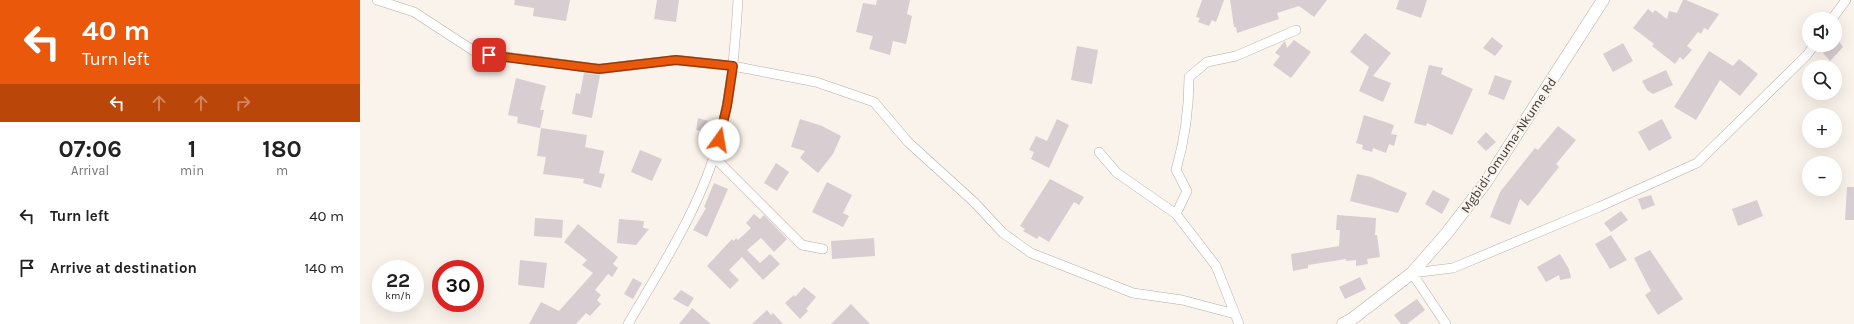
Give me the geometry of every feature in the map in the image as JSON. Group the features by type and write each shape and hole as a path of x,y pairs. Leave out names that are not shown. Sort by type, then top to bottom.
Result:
{"street":[{"path":"377,0 414,12 476,53 599,69 676,60 733,66 816,82 874,102 908,142 974,202 1003,233 1031,253 1133,293 1182,300 1236,314"},
{"path":"628,324 665,263 698,196 713,156 727,106 733,66 738,0"},
{"name":"Mgbidi-Omuma-Nkume Rd","path":"1343,324 1352,319 1412,273 1447,233 1486,182 1603,0"},
{"path":"1837,12 1846,0"},
{"path":"1176,214 1187,191 1176,170 1184,141 1189,96 1189,77 1207,62 1236,56 1296,30"},
{"path":"1446,324 1412,273 1453,268 1697,163 1809,52"},
{"path":"1099,152 1117,173 1176,214 1216,266 1239,324"},
{"path":"713,156 802,245 823,249"}],"building":[{"path":"515,0 570,0 566,21 533,16 534,8 514,5"},
{"path":"657,0 679,0 676,22 654,19"},
{"path":"877,0 910,0 907,14 912,16 906,44 893,41 890,55 869,49 873,36 856,32 863,3 876,5"},
{"path":"1202,0 1224,0 1216,22 1212,20 1209,26 1198,22 1200,18 1196,17"},
{"path":"1230,0 1327,0 1314,17 1299,6 1277,13 1279,19 1237,33 1236,27 1234,27"},
{"path":"1399,0 1427,0 1421,18 1396,9"},
{"path":"1683,0 1719,14 1708,30 1704,28 1701,34 1698,32 1687,46 1692,50 1683,60 1680,57 1675,64 1652,46 1654,44 1633,28 1648,9 1653,13 1655,10 1667,19 1669,11 1677,13"},
{"path":"1365,33 1391,53 1373,76 1391,83 1383,102 1359,91 1369,67 1350,52"},
{"path":"1492,37 1503,46 1495,56 1483,48"},
{"path":"1294,40 1311,52 1291,78 1273,65 1280,56 1275,53 1284,42 1285,41 1287,48"},
{"path":"1623,43 1633,61 1613,72 1603,54"},
{"path":"1077,46 1098,50 1092,84 1071,80"},
{"path":"1709,51 1733,66 1739,59 1758,74 1740,96 1720,80 1696,120 1674,107"},
{"path":"1824,52 1838,52 1831,60 1823,53"},
{"path":"1429,65 1443,68 1441,74 1473,89 1452,135 1427,123 1426,126 1414,123"},
{"path":"1666,70 1673,85 1653,94 1647,90 1642,81"},
{"path":"584,73 600,75 592,118 572,114 576,93 580,94"},
{"path":"1495,75 1512,81 1504,100 1488,94"},
{"path":"516,78 546,86 540,110 544,110 540,128 517,123 518,117 508,115"},
{"path":"1364,115 1394,125 1391,134 1397,135 1394,146 1389,144 1386,153 1373,148 1372,152 1362,149 1363,145 1356,143"},
{"path":"698,118 708,121 705,132 696,130"},
{"path":"800,119 822,126 841,136 833,154 818,173 800,158 805,151 791,147"},
{"path":"1057,119 1069,125 1049,168 1031,159 1034,152 1029,150 1036,136 1047,141"},
{"path":"1662,119 1672,138 1649,151 1638,132"},
{"path":"1558,126 1576,140 1556,164 1559,167 1528,206 1520,199 1510,225 1490,217 1500,192 1535,148 1538,150"},
{"path":"541,128 587,135 585,147 604,151 599,173 605,174 601,188 583,183 584,179 543,174 546,157 537,156"},
{"path":"1486,132 1496,142 1486,151 1477,142"},
{"path":"640,150 662,159 652,181 631,172"},
{"path":"776,163 789,172 777,191 764,183"},
{"path":"1357,174 1371,177 1407,193 1398,213 1350,201"},
{"path":"1050,179 1084,197 1079,205 1074,202 1049,242 1039,236 1037,239 1023,231 1025,229 1020,226"},
{"path":"827,182 852,195 843,213 849,216 843,227 812,212"},
{"path":"714,183 728,189 707,237 693,230 706,208 704,207"},
{"path":"1847,187 1854,187 1854,220 1845,220"},
{"path":"1433,190 1450,199 1442,214 1425,204"},
{"path":"1651,195 1655,205 1642,210 1638,199"},
{"path":"1757,200 1763,216 1738,226 1732,209"},
{"path":"1621,211 1628,220 1611,232 1604,223"},
{"path":"754,214 760,219 764,215 787,239 774,252 761,238 747,250 760,263 770,254 780,264 763,280 742,257 729,270 739,280 730,289 707,266 732,239 734,241 736,238 738,240 751,228 746,223"},
{"path":"1337,215 1376,218 1375,235 1377,235 1380,257 1367,259 1368,264 1356,266 1356,260 1346,261 1346,259 1308,265 1308,268 1293,271 1291,254 1339,246 1340,230 1336,230"},
{"path":"535,218 563,220 562,238 534,236"},
{"path":"619,219 644,221 643,228 649,229 636,245 617,243"},
{"path":"578,224 618,257 613,264 618,268 612,277 608,274 595,290 601,295 597,300 601,304 590,316 586,313 576,324 529,324 541,302 559,311 593,273 582,265 587,260 564,242"},
{"path":"1611,235 1627,260 1610,269 1595,244"},
{"path":"874,238 875,256 832,259 831,241"},
{"path":"1650,250 1683,299 1658,315 1645,295 1651,291 1634,258"},
{"path":"1560,254 1569,269 1571,278 1560,280 1559,275 1546,282 1537,267"},
{"path":"520,260 547,263 544,288 518,285"},
{"path":"1360,277 1366,289 1345,299 1339,287"},
{"path":"633,278 642,283 633,299 624,294"},
{"path":"804,287 816,297 806,309 808,311 800,319 785,303 794,295 795,297"},
{"path":"681,290 694,298 688,307 673,299"},
{"path":"1417,299 1425,310 1407,324 1401,324 1394,315"},
{"path":"851,304 870,324 831,324"},
{"path":"692,308 711,324 679,324"},
{"path":"767,310 771,315 773,313 783,324 752,324"}],"route":[{"path":"489,55 599,69 676,60 733,66 727,106 719,140"}]}
